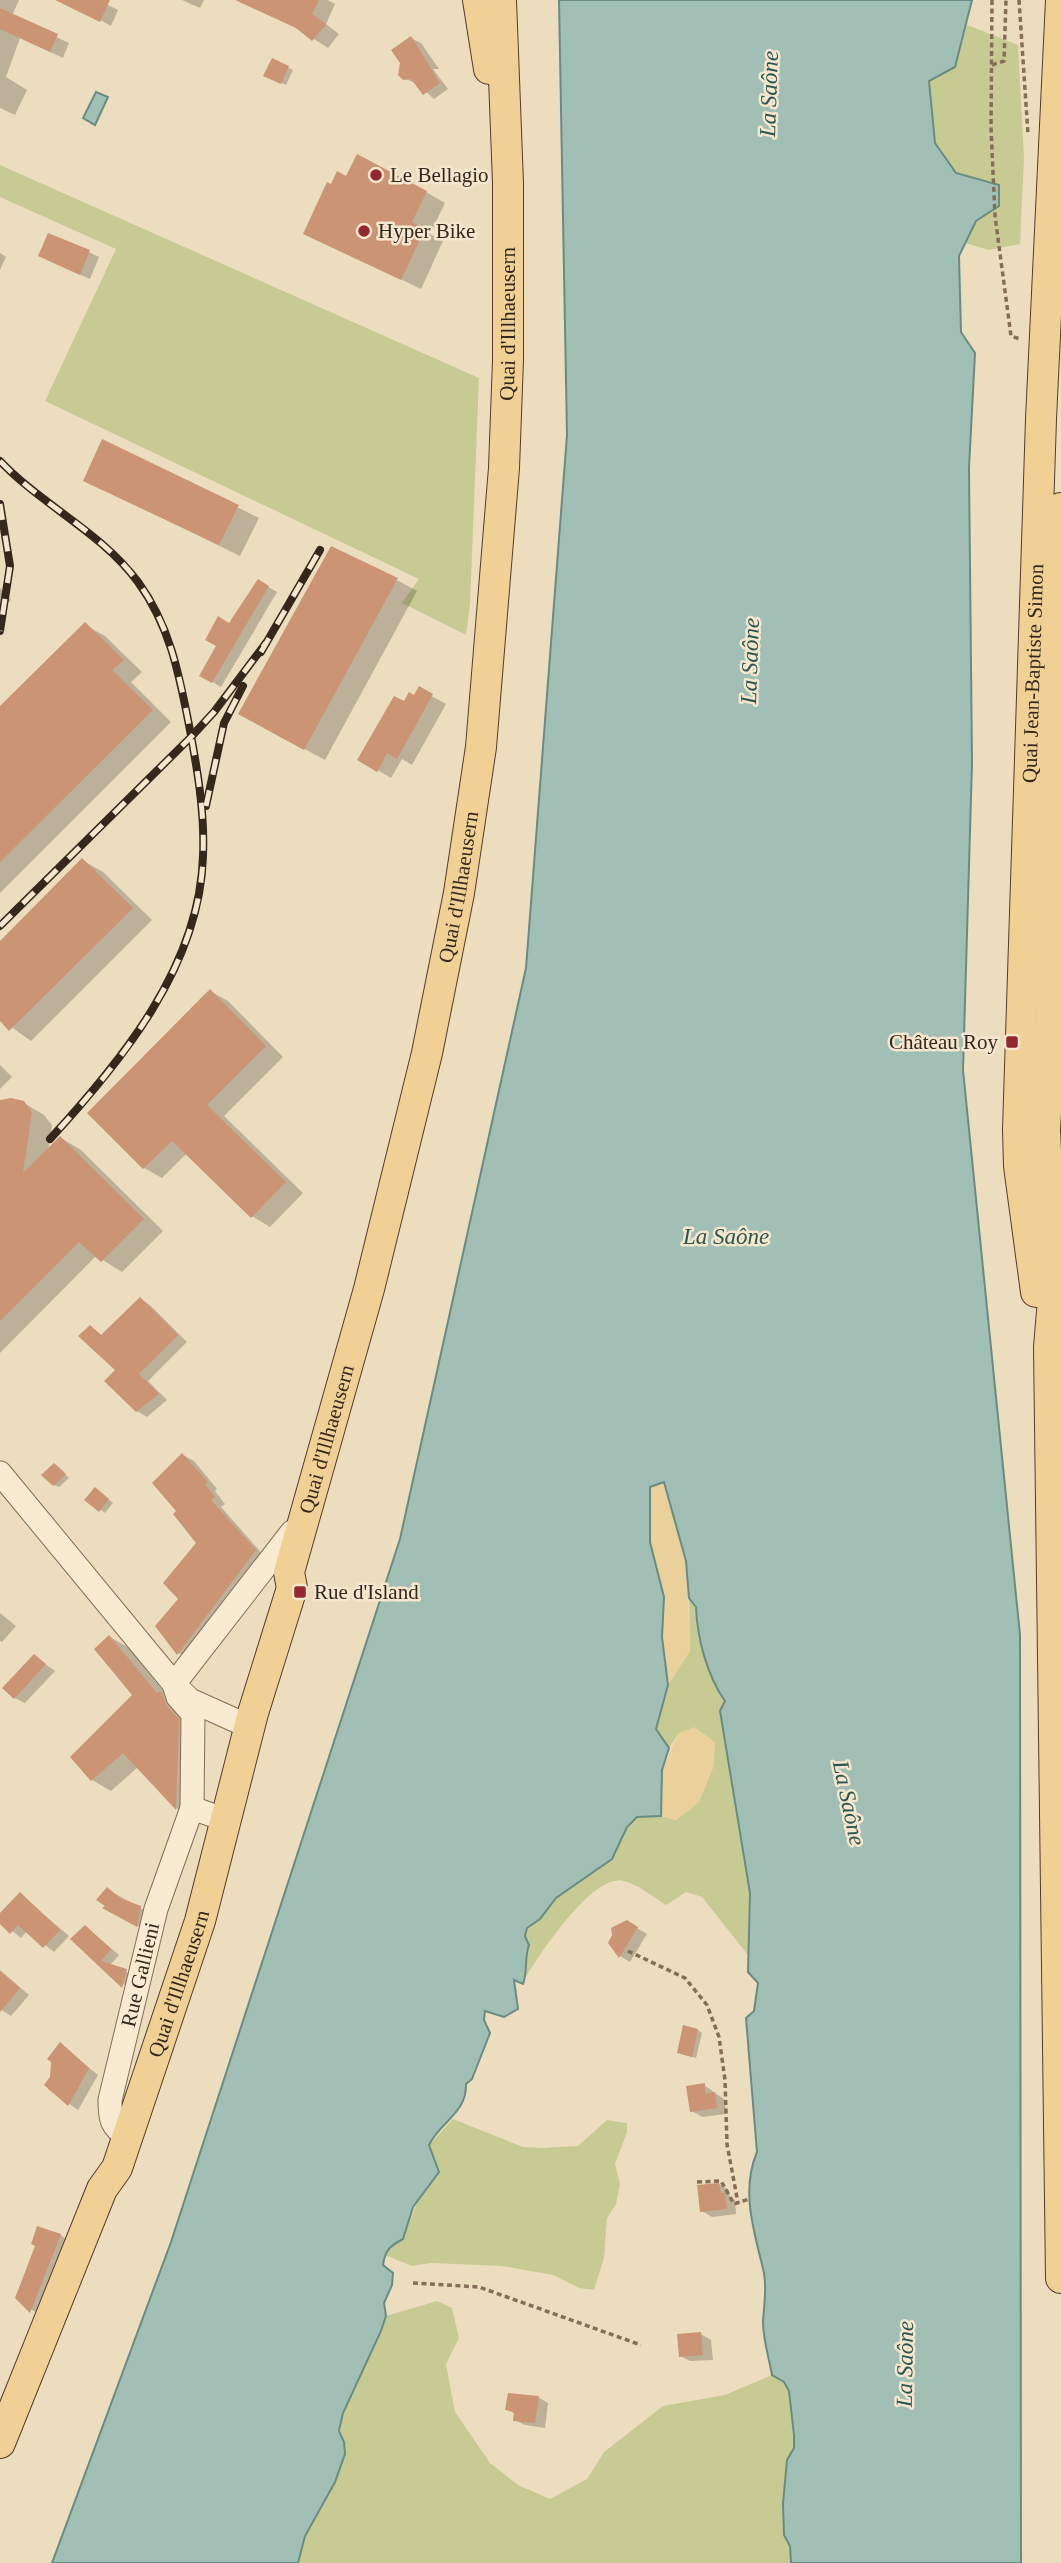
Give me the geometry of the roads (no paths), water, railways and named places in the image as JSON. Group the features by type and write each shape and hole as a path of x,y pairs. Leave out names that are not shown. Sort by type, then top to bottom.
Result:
{"main road":[{"name":"Quai d'Illhaeusern","path":"478,0 508,183"},
{"name":"Quai d'Illhaeusern","path":"0,2443 102,2189 117,2168 122,2134 200,1921 210,1814 244,1725 278,1583 289,1572 372,1276 426,1053 459,893 481,747 504,468 508,183 501,0"},
{"name":"Quai Jean-Baptiste Simon","path":"1061,0 1052,383 1048,789 1051,1024 1042,1167 1054,1299 1049,1347 1057,1728 1061,2278"},
{"name":"Quai Jean-Baptiste Simon","path":"1048,789 1061,508"}],"street":[{"path":"0,1473 177,1679 190,1700 244,1725"},
{"path":"177,1679 271,1556 292,1532 300,1534"},
{"name":"Rue Gallieni","path":"122,2134 110,2120 110,2100 156,1909 210,1814 193,1714 178,1697 177,1679"}],"water":[{"name":"La Saône","path":"559,0 972,0 955,67 929,81 935,143 956,173 999,185 999,206 976,221 959,256 961,332 975,353 969,468 972,763 963,1070 1020,1635 1021,2563 791,2563 790,2546 784,2535 783,2504 787,2460 794,2448 789,2391 784,2382 772,2375 766,2348 763,2322 765,2279 749,2198 752,2167 757,2152 746,2018 754,2011 758,1983 748,1972 750,1893 720,1711 725,1701 704,1656 696,1607 689,1598 686,1561 664,1482 650,1487 650,1542 664,1597 662,1637 668,1685 656,1729 669,1748 662,1770 661,1816 637,1817 627,1827 612,1859 556,1898 540,1919 527,1928 525,1936 529,1945 523,1984 514,1980 518,2009 504,2017 485,2011 484,2020 490,2033 472,2079 466,2084 462,2103 429,2145 439,2172 413,2207 403,2239 391,2246 385,2256 383,2265 393,2273 392,2285 384,2303 386,2316 343,2413 339,2431 345,2454 335,2482 305,2536 298,2563 52,2563 171,2242 400,1539 526,968 567,435"},
{"path":"96,92 108,97 95,125 83,118"}],"railway":[{"path":"0,461 34,492 107,548 138,582 149,599 172,651 189,725 202,807 203,856 198,897 188,936 172,974 129,1045 50,1139"},
{"path":"0,504 10,566 0,631"},
{"path":"261,652 320,550"},
{"path":"0,926 191,737 214,712 266,643"},
{"path":"206,806 224,723 243,686"}],"place":[{"name":"Le Bellagio","path":"376,175"},
{"name":"Hyper Bike","path":"364,231"},
{"name":"Château Roy","path":"1012,1042"},
{"name":"Rue d'Island","path":"300,1592"}]}
